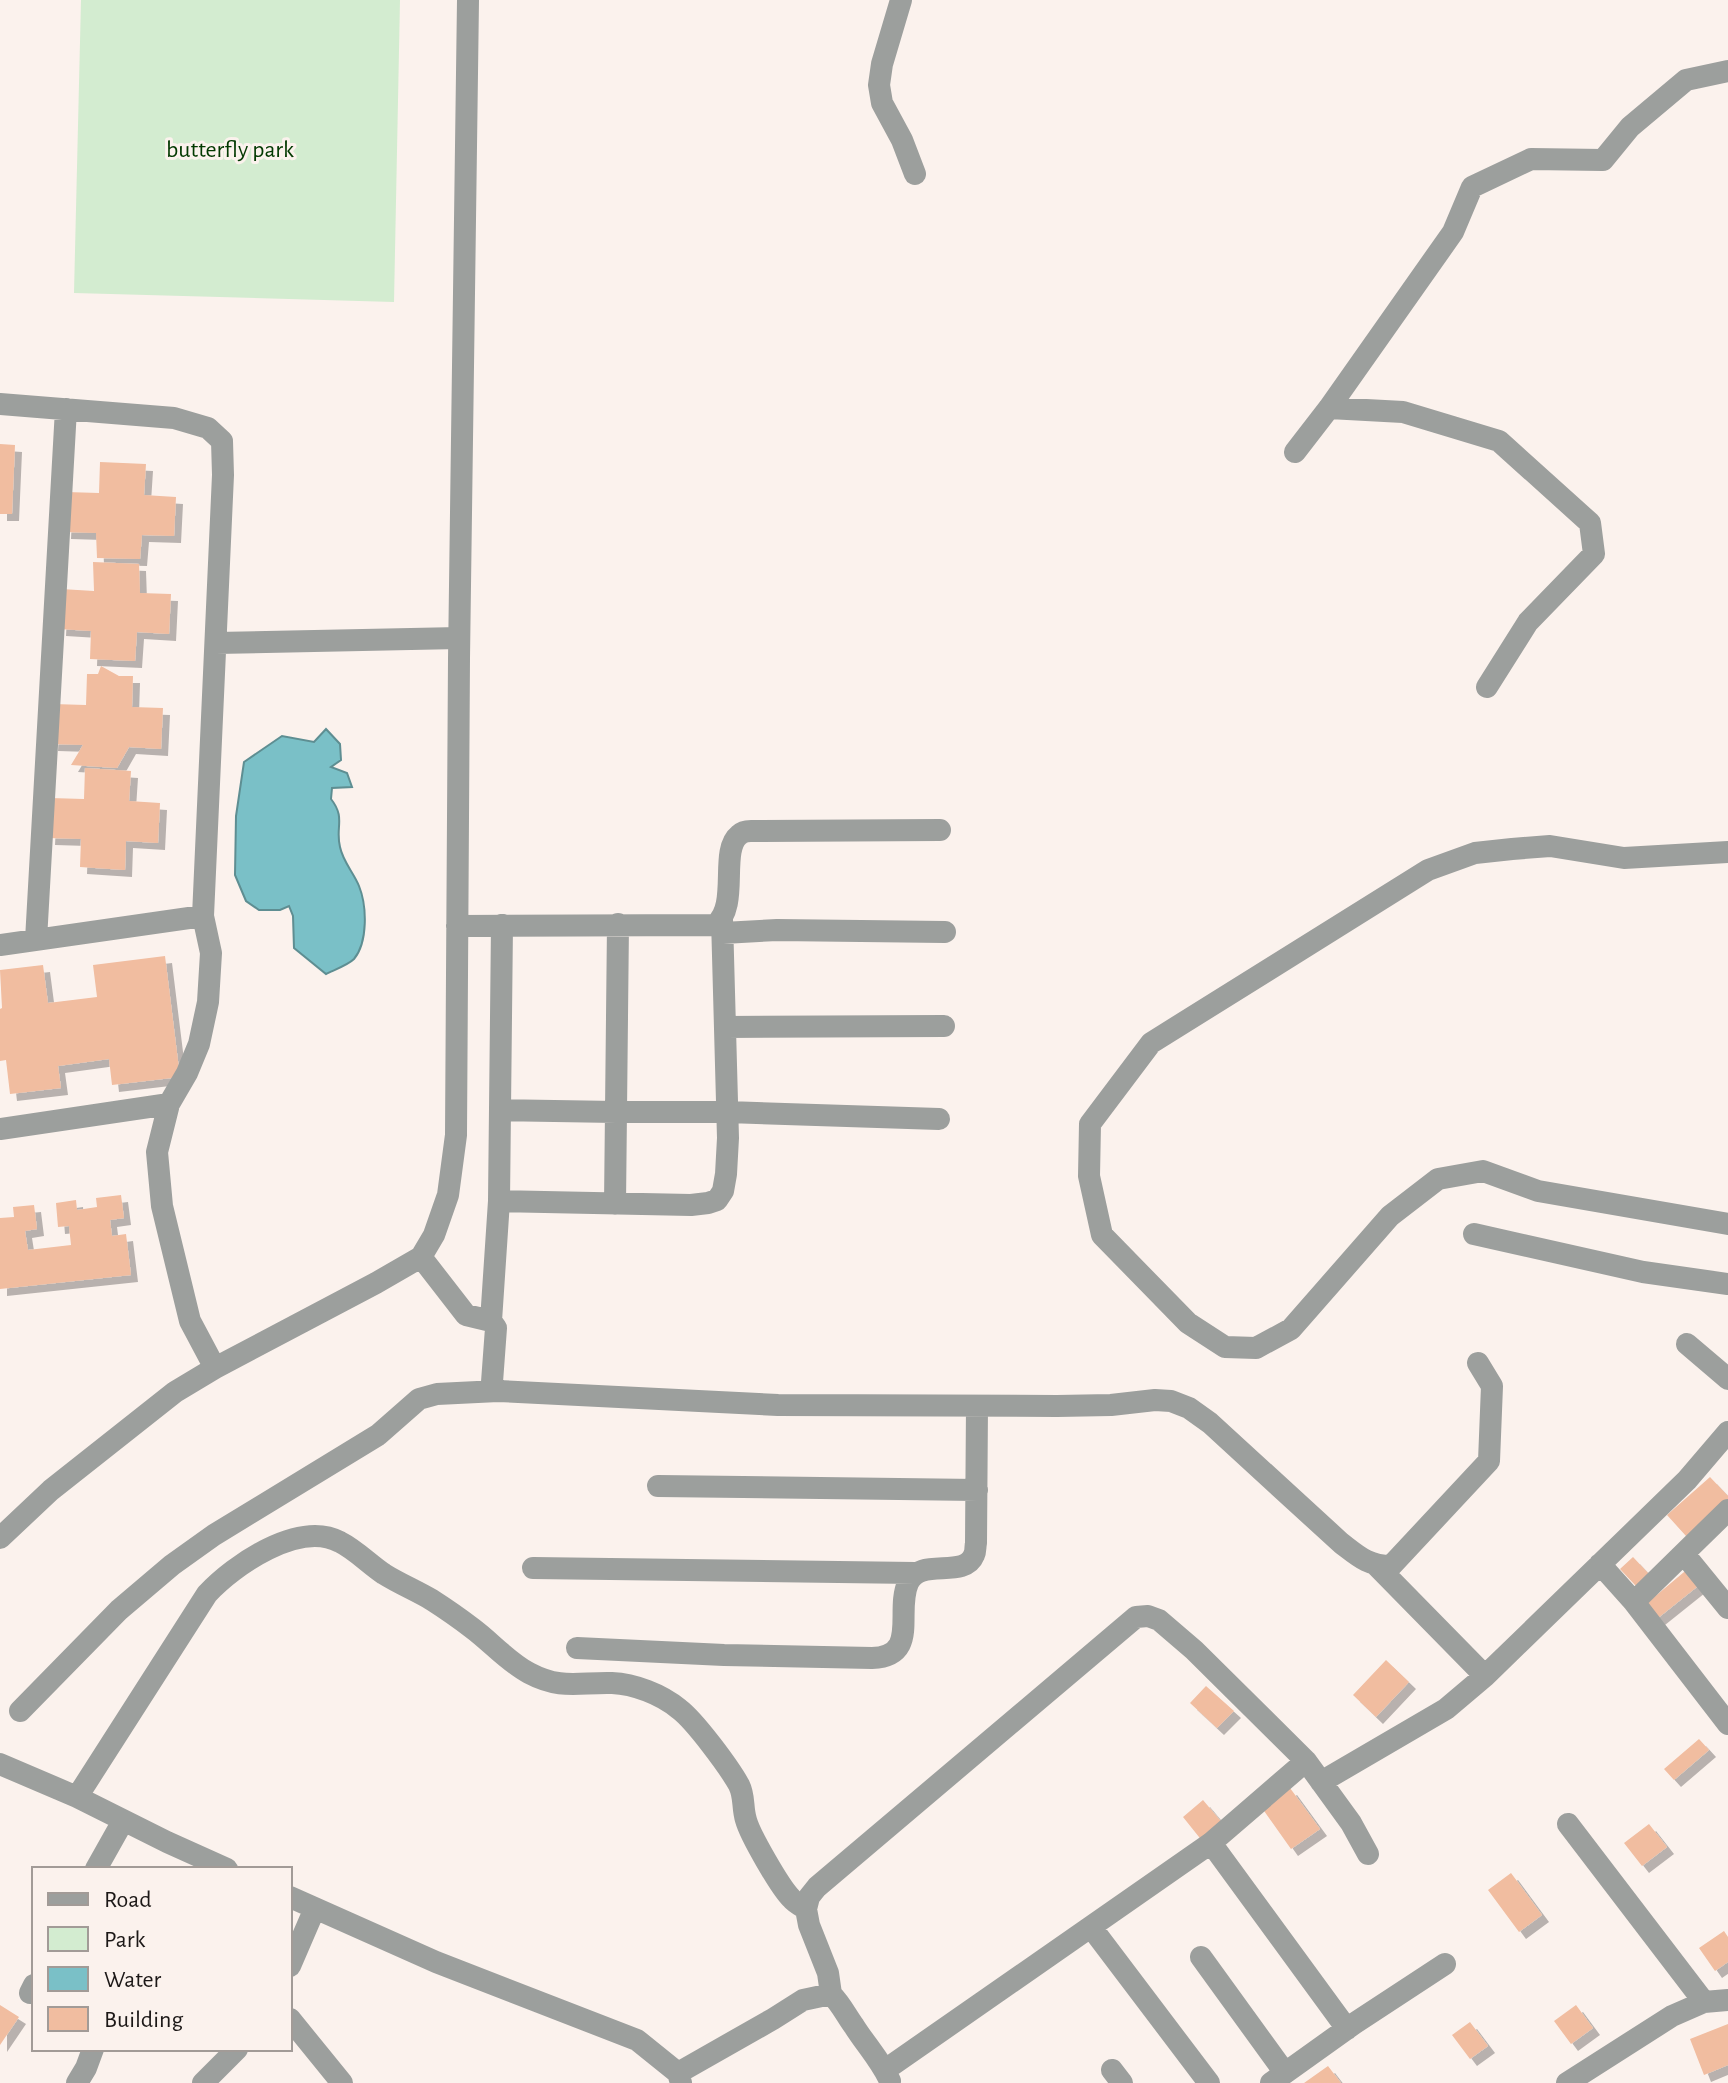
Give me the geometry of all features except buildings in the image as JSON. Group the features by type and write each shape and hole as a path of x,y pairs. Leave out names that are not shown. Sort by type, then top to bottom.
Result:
{"street":[{"path":"0,1538 51,1490 175,1392 421,1257 434,1235 448,1195 456,1135 468,0"},
{"path":"901,0 879,85 882,103 902,140 915,174"},
{"path":"1295,452 1453,232 1472,187 1531,159 1603,160 1630,127 1686,80 1728,71"},
{"path":"0,404 174,418 208,428 222,441 203,916 211,953 208,1002 199,1044 169,1104 157,1152 162,1206 190,1321 215,1368"},
{"path":"1329,408 1403,412 1499,441 1590,523 1594,554 1528,622 1487,687"},
{"path":"36,940 66,409"},
{"path":"216,643 459,638"},
{"path":"499,1201 691,1205 717,1200 723,1191 726,1174 722,926 734,841 740,833 751,831 940,830"},
{"path":"1728,852 1624,858 1550,846 1475,853 1428,870 1151,1043 1090,1124 1089,1176 1102,1235 1188,1323 1225,1347 1256,1348 1291,1329 1390,1216 1438,1179 1483,1171 1538,1191 1728,1224"},
{"path":"0,945 203,916"},
{"path":"615,1204 618,924"},
{"path":"498,1391 492,1382 496,1328 491,1321 499,1201 502,925"},
{"path":"457,926 715,925 777,930 945,932"},
{"path":"725,1027 944,1026"},
{"path":"0,1129 169,1104"},
{"path":"500,1110 727,1112 939,1119"},
{"path":"1474,1234 1643,1272 1728,1284"},
{"path":"421,1257 466,1315 491,1321"},
{"path":"1687,1344 1728,1379"},
{"path":"1377,1566 1391,1566 1489,1461 1492,1386 1478,1363"},
{"path":"20,1711 119,1610 172,1565 214,1535 378,1435 419,1399 437,1394 498,1391 778,1405 1098,1405 1171,1401 1189,1408 1210,1423 1341,1543 1377,1566 1485,1676"},
{"path":"533,1568 915,1573 924,1569 968,1564 974,1556 976,1543 977,1406"},
{"path":"1321,1782 1446,1709 1485,1676 1687,1480 1728,1432"},
{"path":"658,1486 977,1490"},
{"path":"1634,1602 1728,1510"},
{"path":"77,1797 207,1594 221,1579 280,1544 322,1536 339,1541 385,1575 434,1601 528,1673 568,1685 612,1683 634,1686 657,1695 679,1709 739,1785 745,1799 746,1823 781,1886 792,1900 806,1909"},
{"path":"1684,1554 1728,1608"},
{"path":"1600,1564 1634,1602 1728,1724"},
{"path":"577,1648 724,1655 885,1657 896,1651 901,1643 908,1583 915,1573"},
{"path":"1306,1761 1211,1843 888,2077 831,1994 828,1973 806,1909 809,1897 817,1887 1136,1617 1148,1616 1159,1620 1194,1650 1306,1761 1351,1823 1368,1854"},
{"path":"0,1764 223,1867"},
{"path":"97,1867 123,1821"},
{"path":"1568,1824 1704,2002"},
{"path":"1211,1843 1347,2029"},
{"path":"292,1898 436,1962 637,2040 680,2078 803,2000 831,1994"},
{"path":"292,1961 315,1908"},
{"path":"1091,1927 1209,2083"},
{"path":"1201,1957 1278,2078 1445,1964"},
{"path":"1567,2083 1672,2016 1704,2002 1728,2000"},
{"path":"292,2021 342,2083"},
{"path":"203,2083 235,2051"}],"green space":[{"name":"butterfly park","path":"81,0 400,0 394,302 74,293"}],"water":[{"path":"326,729 340,744 341,760 331,767 347,773 352,787 332,788 331,799 339,817 341,852 362,894 365,924 362,943 354,959 326,974 294,948 293,916 289,906 280,910 259,910 246,901 235,875 236,816 244,762 282,736 314,742"}]}
